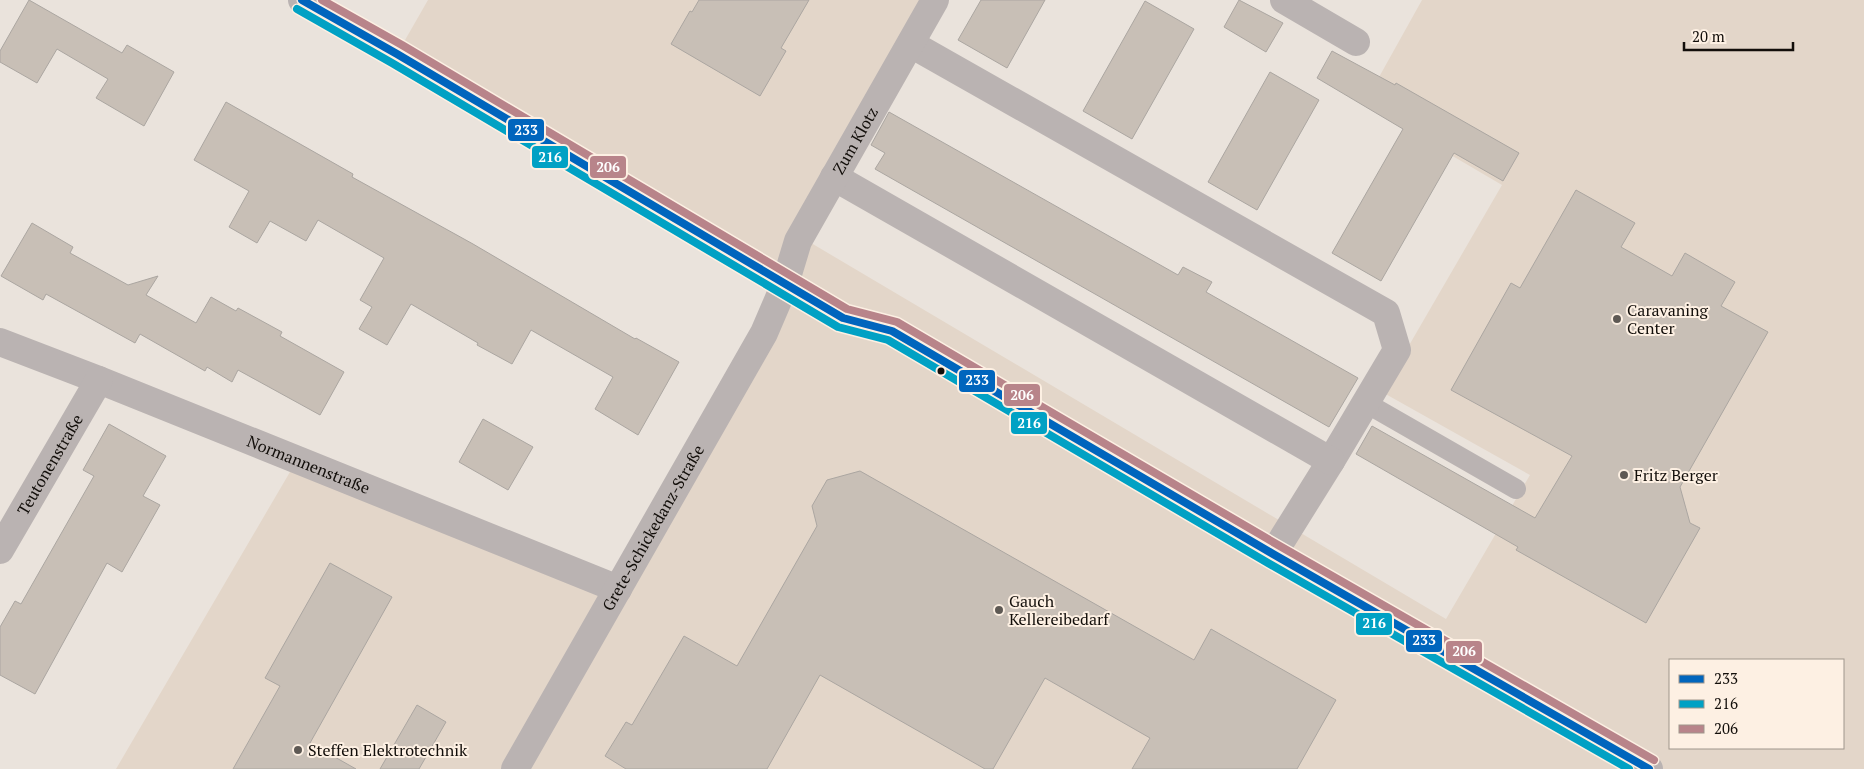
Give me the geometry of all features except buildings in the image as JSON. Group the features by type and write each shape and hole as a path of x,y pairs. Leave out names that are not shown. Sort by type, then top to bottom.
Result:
{"street":[{"path":"302,0 397,54 843,318 892,331 1273,554 1650,769"},
{"name":"Zum Klotz","path":"785,284 798,241 935,0"},
{"path":"1284,0 1356,42"},
{"path":"910,44 1386,313 1397,350 1331,462 1273,554"},
{"path":"834,177 1331,462"},
{"name":"Grete-Schickedanz-Straße","path":"514,769 764,333 785,284"},
{"name":"Normannenstraße","path":"0,342 618,589"},
{"name":"Teutonenstraße","path":"0,550 99,380"}],"lane":[{"path":"1366,403 1516,489"}],"shaded area":[{"path":"428,0 944,0 806,240 1446,619 1530,475 1382,392 1502,185 1364,104 1422,0 1864,0 1864,769 116,769 297,460 618,589 785,284 397,54"}],"transit line":[{"name":"233","path":"302,0 397,54 843,318 892,331 1273,554 1649,769"},
{"name":"206","path":"322,0 402,45 847,309 897,322 1278,545 1654,760"},
{"name":"216","path":"297,9 392,63 838,327 888,340 1268,563 1629,769"}],"place":[{"name":"Caravaning Center","path":"1617,319"},
{"name":"Fritz Berger","path":"1624,475"},
{"name":"Gauch Kellereibedarf","path":"999,610"},
{"name":"Steffen Elektrotechnik","path":"298,750"}]}
